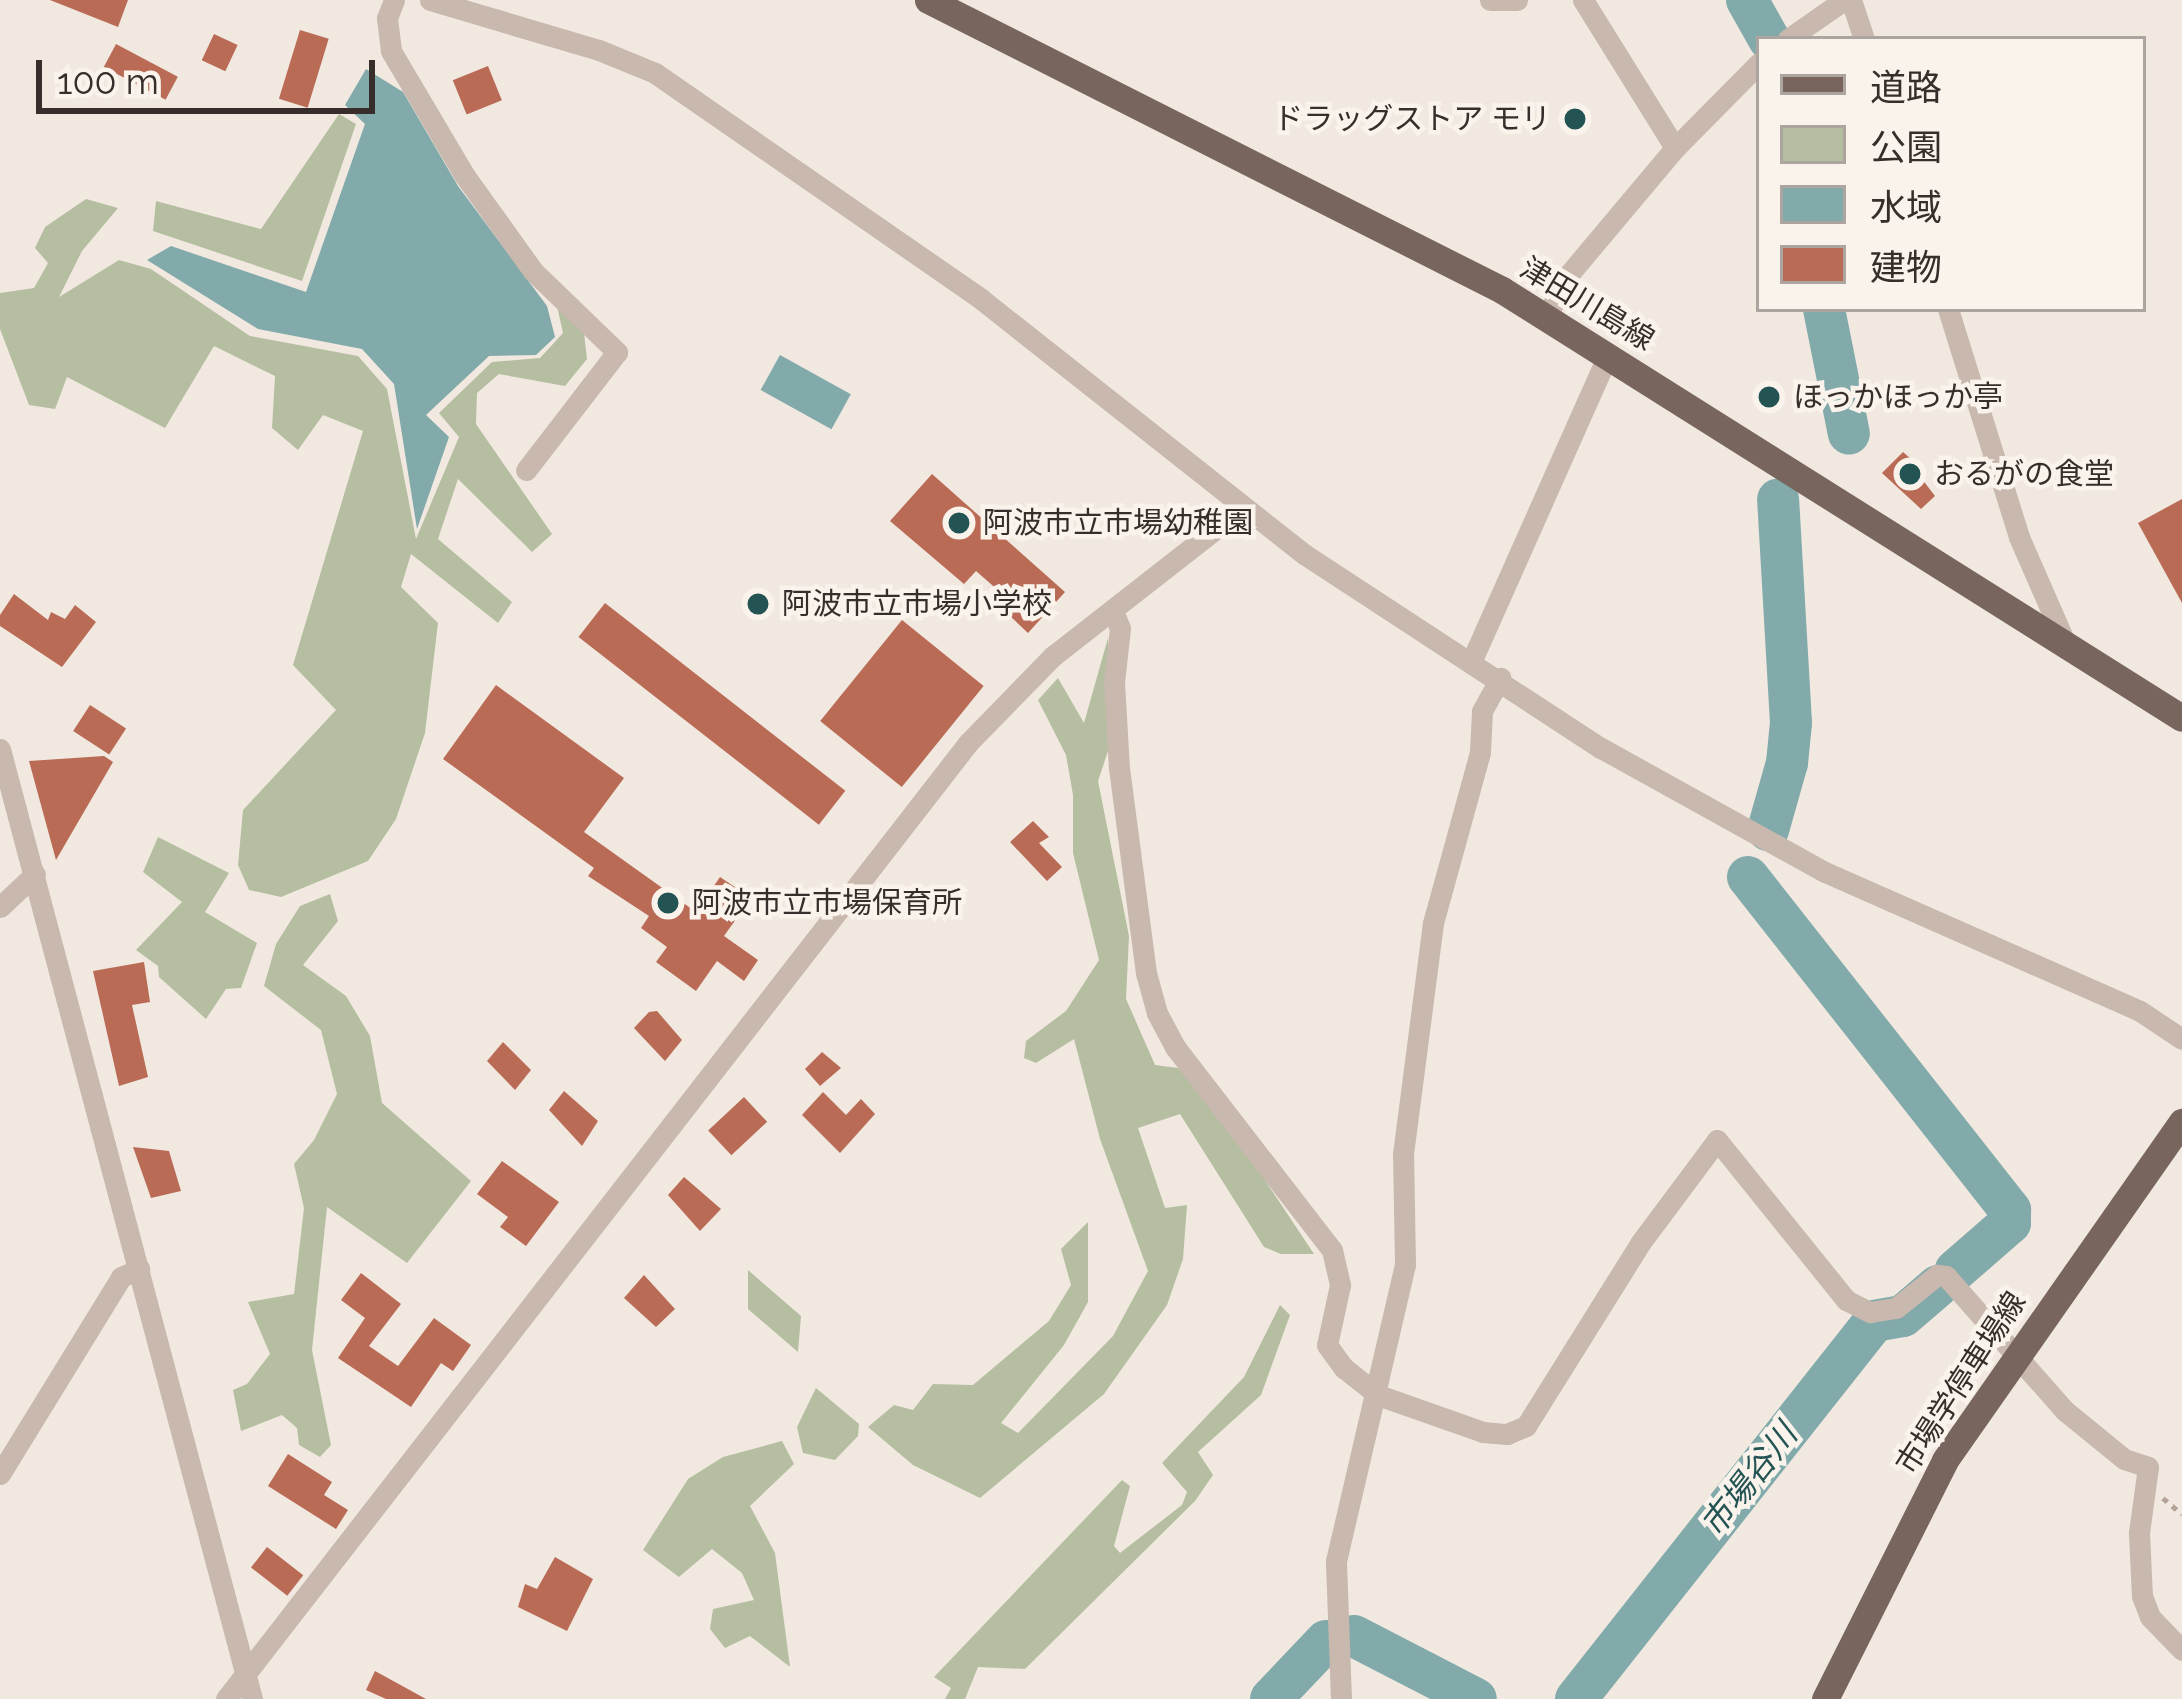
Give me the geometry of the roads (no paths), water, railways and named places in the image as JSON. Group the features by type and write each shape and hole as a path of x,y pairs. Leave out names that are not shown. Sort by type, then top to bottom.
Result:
{"main road":[{"name":"津田川島線","path":"928,0 1546,317 2182,718"},
{"name":"市場学停車場線","path":"1825,1699 1934,1481 2182,1122"}],"street":[{"path":"394,0 387,18 391,51 465,176 532,271 617,352 526,470"},
{"path":"430,0 599,50 655,73 980,299 1304,554 1601,748 1825,872 2140,1011 2182,1040"},
{"path":"1490,0 1517,0"},
{"path":"1583,0 1676,148"},
{"path":"1792,36 1844,0 1862,36"},
{"path":"1546,317 1570,273 1676,148 1756,66"},
{"path":"1949,312 2019,537 2064,640"},
{"path":"1472,660 1608,354"},
{"path":"226,1699 249,1688 968,742 1053,656 1244,506"},
{"path":"1113,611 1120,628 1114,682 1119,768 1146,973 1157,1012 1175,1047 1332,1250 1340,1286 1327,1345 1343,1368 1378,1395 1483,1432 1508,1434 1526,1426 1641,1242 1718,1140 1846,1300 1870,1312 1896,1308 1937,1276 1946,1276 2064,1410 2124,1459 2148,1467 2139,1533 2142,1596 2150,1617 2182,1650"},
{"path":"1341,1699 1336,1561 1405,1265 1403,1154 1433,923 1480,752 1482,711 1500,678"},
{"path":"0,749 249,1688"},
{"path":"0,908 35,874"},
{"path":"0,1474 121,1277 139,1269"}],"water":[{"path":"366,69 403,92 458,186 547,306 555,337 536,355 489,356 426,415 449,437 417,529 394,384 362,349 258,329 147,260 171,246 306,292 365,124 345,105"},
{"path":"780,355 851,394 831,429 761,390"}],"waterway":[{"name":"市場谷川","path":"1747,0 1767,36"},
{"name":"市場谷川","path":"1825,312 1849,434"},
{"name":"市場谷川","path":"1768,830 1787,763 1791,723 1778,499"},
{"name":"市場谷川","path":"1748,877 2010,1210 2010,1223 1956,1270"},
{"name":"市場谷川","path":"1576,1699 1874,1321 1903,1316 1938,1286"},
{"name":"市場谷川","path":"1354,1636 1476,1699"},
{"name":"市場谷川","path":"1271,1699 1326,1641"}],"place":[{"name":"ドラッグストア モリ","path":"1575,119"},
{"name":"ほっかほっか亭","path":"1769,397"},
{"name":"おるがの食堂","path":"1910,474"},
{"name":"阿波市立市場幼稚園","path":"959,523"},
{"name":"阿波市立市場小学校","path":"758,604"},
{"name":"阿波市立市場保育所","path":"668,903"}]}
